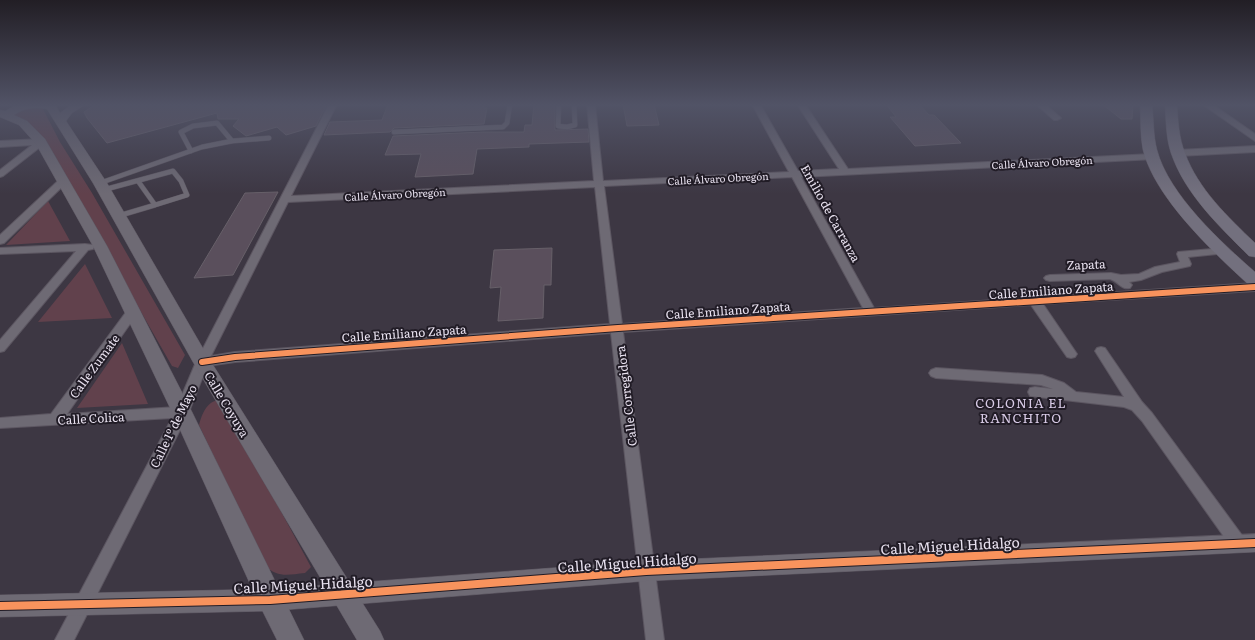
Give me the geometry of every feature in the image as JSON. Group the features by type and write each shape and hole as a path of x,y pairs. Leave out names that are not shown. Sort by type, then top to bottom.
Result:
{"main road":[{"path":"33,134 41,142 63,181 93,246 133,311 270,600 291,640"},
{"name":"Calle Coyuya","path":"69,134 102,187 202,362 344,594 370,640"},
{"path":"1148,134 1149,148 1152,157 1161,176 1178,200 1223,252 1255,281"},
{"path":"1174,134 1178,153 1184,166 1206,200 1255,252"}],"street":[{"name":"Calle 1º de Mayo","path":"64,640 182,412 202,362 318,134"},
{"name":"Calle Corregidora","path":"594,134 655,640"},
{"name":"Emilio de Carranza","path":"772,134 871,312"},
{"path":"820,134 845,172"},
{"path":"0,144 41,142"},
{"path":"0,174 41,142"},
{"path":"1178,153 1255,149"},
{"name":"Calle Álvaro Obregón","path":"285,199 1152,157"},
{"path":"0,242 63,181"},
{"path":"0,251 93,246"},
{"path":"0,348 93,246"},
{"name":"Zapata","path":"1050,278 1111,276 1121,280 1141,277 1159,269 1186,264 1182,254 1223,252"},
{"path":"1121,280 1135,295"},
{"name":"Calle Emiliano Zapata","path":"202,362 235,357 618,328 1255,288"},
{"path":"1035,302 1071,354"},
{"name":"Calle Zumate","path":"55,420 133,311"},
{"path":"1101,351 1137,406 1246,543"},
{"path":"936,373 1042,380 1059,386 1074,396"},
{"path":"1035,392 1124,402 1137,406"},
{"name":"Calle Colica","path":"0,423 182,412"},
{"name":"Calle Miguel Hidalgo","path":"0,606 270,600 646,571 1246,543"}],"lane":[{"path":"182,134 191,151"},
{"path":"226,134 232,141"},
{"path":"102,187 191,151 232,141 270,138"},
{"path":"102,187 138,181 173,171 181,181 187,195 118,216"},
{"path":"138,181 155,205"}],"shaded area":[{"path":"36,134 56,134 92,193 185,355 178,368 172,366 43,141"},
{"path":"48,201 70,241 6,245"},
{"path":"85,264 112,318 38,322"},
{"path":"122,343 148,404 77,408"},
{"path":"219,400 223,404 311,567 305,573 283,575 274,572 264,565 199,425 203,413 208,405"}],"building":[{"path":"100,134 140,134 107,143"},
{"path":"243,134 253,134 246,136"},
{"path":"325,134 349,134 324,135"},
{"path":"441,134 588,134 589,142 529,144 529,147 477,149 473,174 415,177 421,154 385,155 393,136"},
{"path":"905,134 952,134 961,143 915,146"},
{"path":"278,192 233,275 194,278 245,193"},
{"path":"552,248 551,285 544,285 543,318 498,321 501,287 490,288 494,250"}],"cycle path":[{"path":"202,362 235,357 618,328 1255,287"},
{"path":"0,606 270,600 646,571 1255,543"}],"district":[{"name":"COLONIA EL RANCHITO","path":"1021,410"}]}
